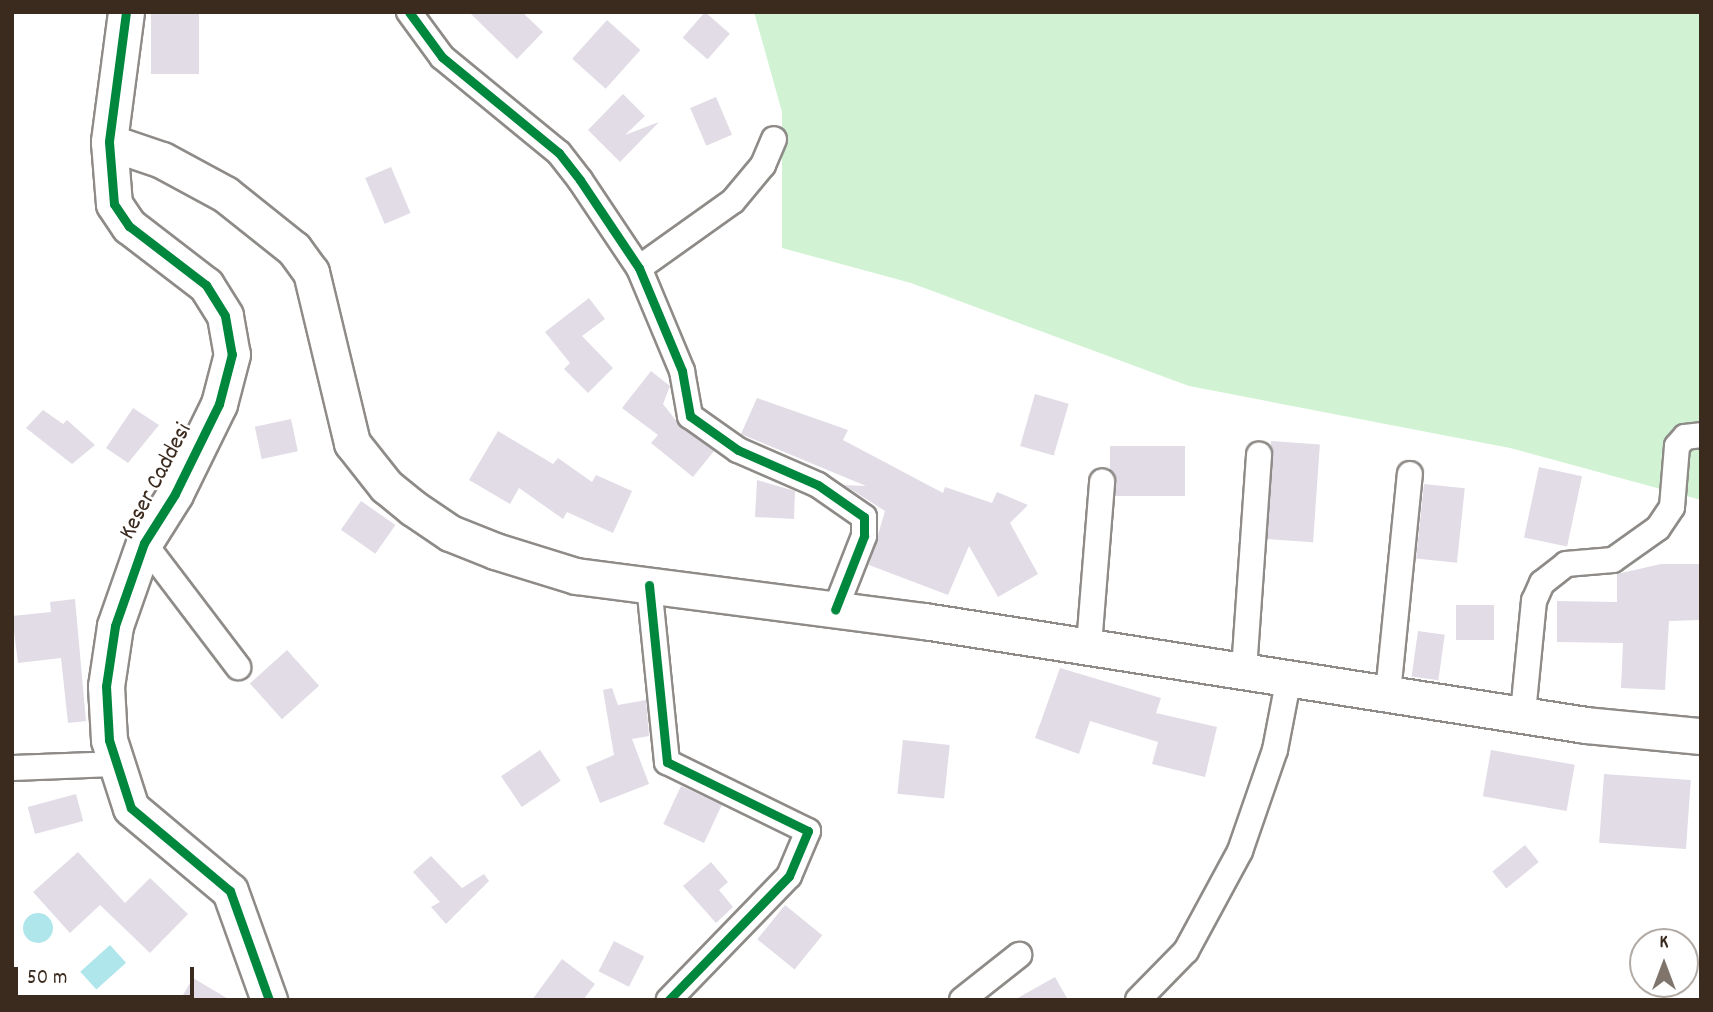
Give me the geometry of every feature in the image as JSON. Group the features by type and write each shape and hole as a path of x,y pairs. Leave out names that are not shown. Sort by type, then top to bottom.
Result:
{"main road":[{"name":"Keser Caddesi","path":"126,12 109,142 108,186 120,216 206,285 230,335 229,375 219,404 176,494 144,543 109,654 106,714 114,764 123,794 142,822 204,864 230,891 270,1000"},
{"path":"109,142 162,160 225,194 294,249 311,272 352,443 386,486 450,533 495,551 576,576 1089,645 1388,693 1701,736"}],"street":[{"path":"409,12 442,57 559,153 639,268 682,371 690,416 737,450 818,485 864,517 864,536 835,610"},
{"path":"639,268 733,201 763,165 774,139"},
{"path":"1523,713 1535,601 1542,583 1566,564 1613,560 1658,528 1672,507 1677,446 1685,437 1701,435"},
{"path":"1244,670 1259,455"},
{"path":"1388,693 1410,474"},
{"path":"1089,645 1102,482"},
{"path":"144,543 238,667"},
{"path":"649,585 667,762 808,831 789,876 668,1000"},
{"path":"1138,1000 1186,951 1240,851 1275,750 1289,677"},
{"path":"12,768 114,764"},
{"path":"962,1000 1020,955"}],"green space":[{"path":"754,12 1701,12 1701,500 1510,448 1189,386 911,283 782,248 782,112"}],"water":[{"path":"38,913 49,917 53,928 49,939 38,943 27,939 23,928 27,917"},
{"path":"110,945 126,963 96,990 80,972"}],"building":[{"path":"151,12 199,12 199,74 151,74"},
{"path":"469,12 522,12 543,32 517,59"},
{"path":"705,12 730,34 708,59 683,38"},
{"path":"607,20 640,50 606,89 572,59"},
{"path":"623,94 645,116 625,135 659,122 620,162 588,130"},
{"path":"716,97 732,135 706,146 690,108"},
{"path":"391,167 411,213 385,224 365,178"},
{"path":"589,298 605,319 582,336 613,368 588,393 564,369 570,363 545,332"},
{"path":"651,371 670,386 663,404 681,427 714,451 693,477 651,443 658,435 622,408"},
{"path":"1035,394 1069,404 1054,456 1020,446"},
{"path":"757,398 848,430 843,440 943,493 945,487 992,503 997,492 1028,505 1010,523 1038,574 998,597 969,546 948,595 869,565 885,511 844,485 866,486 741,434"},
{"path":"133,408 159,425 128,463 106,448"},
{"path":"43,410 63,424 67,420 95,445 72,464 26,428"},
{"path":"291,419 298,451 262,459 255,427"},
{"path":"498,431 553,464 558,458 592,482 596,475 632,491 613,533 567,512 563,519 519,488 510,504 469,480"},
{"path":"1271,441 1320,444 1313,542 1264,539"},
{"path":"1110,446 1185,446 1185,496 1110,496"},
{"path":"1539,467 1582,476 1567,547 1524,537"},
{"path":"757,480 795,491 794,519 755,517"},
{"path":"1424,484 1465,488 1457,563 1416,559"},
{"path":"361,501 395,525 375,554 341,530"},
{"path":"1661,564 1701,564 1701,620 1669,621 1665,690 1621,688 1623,643 1557,642 1557,601 1617,602 1617,574"},
{"path":"75,599 86,721 68,723 61,658 18,663 12,616 51,612 50,602"},
{"path":"1456,605 1494,605 1494,640 1456,640"},
{"path":"1418,631 1445,635 1438,680 1412,677"},
{"path":"287,650 319,686 282,719 250,683"},
{"path":"1060,668 1161,698 1156,713 1217,727 1205,777 1152,764 1158,742 1090,721 1079,754 1035,738"},
{"path":"612,688 618,705 646,700 649,736 632,739 649,784 600,803 586,767 614,755 603,690"},
{"path":"903,740 950,745 944,799 897,794"},
{"path":"540,750 561,781 522,807 501,776"},
{"path":"1491,750 1575,765 1567,811 1483,796"},
{"path":"1604,774 1691,780 1686,849 1599,843"},
{"path":"681,786 722,805 704,843 663,824"},
{"path":"76,794 83,821 35,834 28,807"},
{"path":"1525,845 1539,862 1506,889 1492,871"},
{"path":"78,852 125,903 150,878 188,914 150,953 100,905 70,933 33,892"},
{"path":"431,856 462,888 484,874 489,881 446,924 431,907 440,902 413,872"},
{"path":"711,862 728,882 719,890 733,907 716,923 683,886"},
{"path":"785,905 822,935 795,969 757,939"},
{"path":"614,941 644,956 629,987 599,971"},
{"path":"562,959 595,984 583,1000 532,1000"},
{"path":"1055,977 1068,1000 1014,1000"},
{"path":"193,978 230,1000 180,1000"}],"cycle path":[{"path":"126,12 109,142 114,204 129,226 206,285 225,316 232,354 219,404 175,494 144,543 115,626 106,686 109,740 131,808 230,891 269,1000"},
{"path":"409,12 442,57 559,153 580,180 639,268 682,371 690,416 738,450 818,485 864,517 864,536 835,610"},
{"path":"649,585 667,762 808,831 789,876 669,1000"}]}
